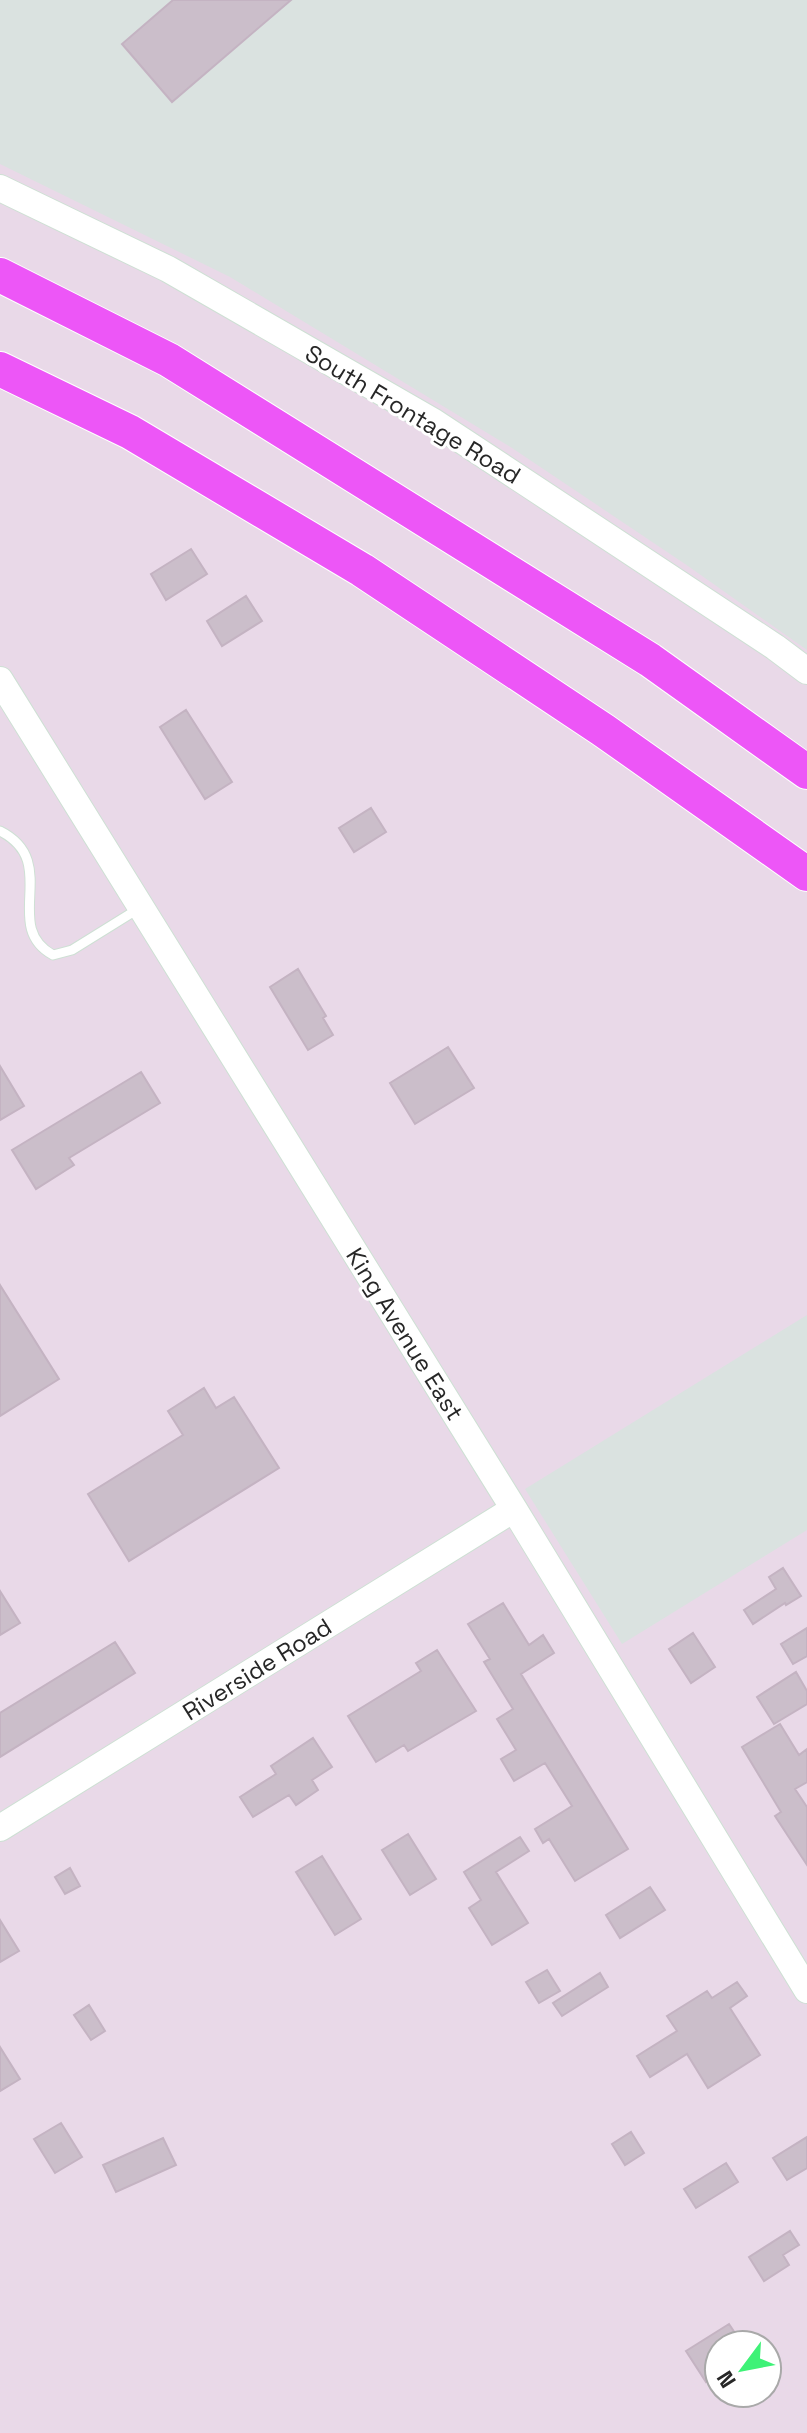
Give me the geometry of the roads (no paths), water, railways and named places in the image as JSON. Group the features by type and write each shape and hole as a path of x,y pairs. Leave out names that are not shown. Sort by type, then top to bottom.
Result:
{"highway":[{"path":"0,275 182,368 650,660 807,772"},
{"path":"0,369 130,432 362,570 603,730 807,874"}],"main road":[{"name":"South Frontage Road","path":"0,188 168,269 434,422 807,671"},
{"name":"King Avenue East","path":"0,680 514,1509 807,1990"},
{"name":"Riverside Road","path":"0,1828 514,1509"}],"lane":[{"path":"0,831 17,843 26,858 29,877 24,919 39,949 53,955 72,950 141,907"}]}
